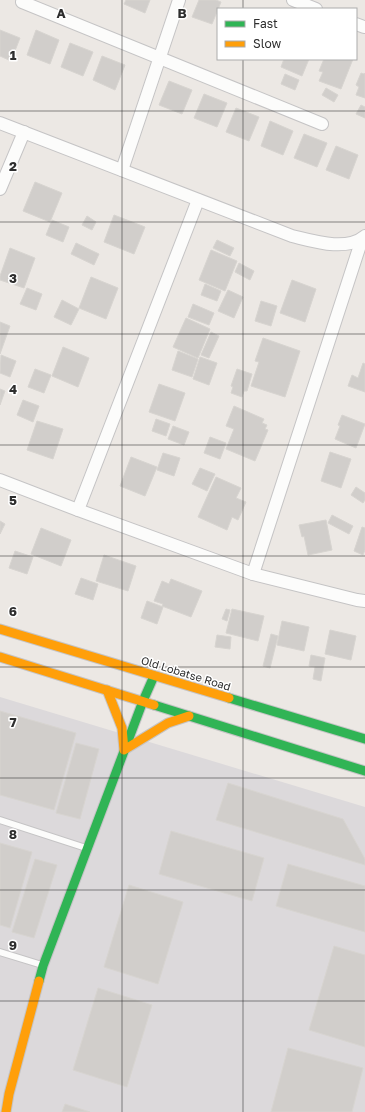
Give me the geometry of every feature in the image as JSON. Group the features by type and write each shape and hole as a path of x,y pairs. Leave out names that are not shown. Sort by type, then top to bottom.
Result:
{"main road":[{"name":"Old Lobatse Road","path":"0,629 365,739"},
{"path":"0,657 365,771"},
{"path":"6,1112 9,1094 43,966 124,750 154,676"},
{"path":"108,690 122,728 124,750"},
{"path":"124,750 168,723 189,716"}],"street":[{"path":"122,170 179,0"},
{"path":"293,0 313,8"},
{"path":"22,2 322,124"},
{"path":"0,123 292,236 322,243 340,245 363,238"},
{"path":"0,190 24,132"},
{"path":"78,510 198,200"},
{"path":"253,574 363,238"},
{"path":"0,480 253,574 365,601"}],"lane":[{"path":"0,820 88,848"},
{"path":"0,952 43,966"}],"shaded area":[{"path":"0,697 365,807 365,1112 0,1112"}],"building":[{"path":"126,0 150,0 145,13 124,4"},
{"path":"199,0 216,0 221,2 219,8 217,8 212,24 192,17"},
{"path":"0,30 20,38 11,61 0,56"},
{"path":"36,30 59,40 50,64 27,55"},
{"path":"70,43 93,52 83,76 61,67"},
{"path":"102,56 125,65 115,90 93,80"},
{"path":"284,60 309,60 302,76 281,67"},
{"path":"324,60 353,60 341,89 319,81 323,72 319,71"},
{"path":"361,73 365,73 365,98 356,95 359,87 356,85"},
{"path":"285,74 299,80 295,90 281,84"},
{"path":"169,81 192,90 182,114 159,105"},
{"path":"326,88 338,95 334,102 322,95"},
{"path":"204,94 227,103 217,127 194,118"},
{"path":"361,105 365,107 365,118 356,114"},
{"path":"236,108 259,117 249,141 226,132"},
{"path":"270,121 293,131 283,155 261,146"},
{"path":"304,134 327,143 317,167 294,158"},
{"path":"336,146 358,155 349,179 326,170"},
{"path":"35,182 62,193 50,222 23,211"},
{"path":"114,215 145,227 134,254 104,242"},
{"path":"87,216 96,222 92,230 82,225"},
{"path":"52,220 69,227 63,242 46,235"},
{"path":"217,240 234,248 230,256 213,248"},
{"path":"76,243 99,254 94,265 71,254"},
{"path":"10,248 35,258 24,288 0,280"},
{"path":"211,250 237,261 225,291 199,280"},
{"path":"239,263 254,271 250,280 235,272"},
{"path":"91,277 118,288 106,319 79,308"},
{"path":"292,280 316,289 305,322 280,313"},
{"path":"205,284 221,291 217,301 201,295"},
{"path":"27,288 42,294 36,310 20,304"},
{"path":"228,290 243,297 234,318 218,311"},
{"path":"62,300 79,309 71,325 54,317"},
{"path":"261,301 277,306 271,326 255,321"},
{"path":"193,304 214,313 209,325 188,317"},
{"path":"186,318 210,329 198,358 173,347"},
{"path":"0,322 10,326 0,354"},
{"path":"211,332 219,336 209,358 201,355"},
{"path":"263,338 300,351 285,397 251,386 259,362 255,361"},
{"path":"63,347 89,358 78,387 52,376"},
{"path":"178,351 198,359 192,377 172,370"},
{"path":"1,355 16,361 10,377 0,373"},
{"path":"200,357 217,363 209,385 193,379"},
{"path":"363,363 365,364 365,392 348,386 352,375 358,378"},
{"path":"35,369 51,375 44,393 28,387"},
{"path":"237,369 252,374 247,391 244,391 242,397 231,393 233,387 231,386"},
{"path":"159,384 185,393 175,421 149,412"},
{"path":"0,389 5,391 0,405"},
{"path":"23,400 39,406 33,422 17,415"},
{"path":"234,406 264,419 262,423 267,425 265,429 268,430 255,461 226,449 234,429 226,426"},
{"path":"342,415 365,424 356,448 335,439"},
{"path":"156,419 170,424 166,436 152,431"},
{"path":"37,421 63,429 53,459 27,450"},
{"path":"173,426 189,432 184,445 168,439"},
{"path":"210,437 226,443 220,459 204,453"},
{"path":"330,452 351,459 341,488 321,481"},
{"path":"163,453 180,458 174,476 157,470"},
{"path":"131,457 157,467 145,496 120,486"},
{"path":"200,468 215,474 207,491 192,484"},
{"path":"216,477 241,488 236,498 246,502 238,520 232,517 227,530 198,517"},
{"path":"356,487 365,493 365,500 363,503 351,495"},
{"path":"332,515 353,526 349,534 328,523"},
{"path":"326,520 332,550 308,555 304,536 302,537 299,525"},
{"path":"0,521 5,524 0,534"},
{"path":"362,527 365,528 365,550 363,555 354,551"},
{"path":"41,528 71,540 61,566 31,554"},
{"path":"15,551 33,557 27,574 9,568"},
{"path":"104,555 136,566 128,591 96,581"},
{"path":"81,578 98,584 93,600 75,594"},
{"path":"171,579 202,591 191,617 162,606 163,604 154,601 162,581 169,584"},
{"path":"147,601 163,607 157,624 141,618"},
{"path":"226,609 230,610 227,621 222,619"},
{"path":"232,609 264,616 258,641 226,633"},
{"path":"282,621 309,627 304,651 277,645"},
{"path":"330,630 356,636 351,660 325,654"},
{"path":"271,634 278,636 270,668 263,666"},
{"path":"217,635 231,637 230,649 215,647"},
{"path":"311,655 325,658 321,681 313,679 315,667 309,666"},
{"path":"0,711 76,733 54,810 0,795"},
{"path":"76,743 99,749 80,819 56,813"},
{"path":"228,783 343,819 365,859 365,865 216,820"},
{"path":"171,831 264,858 252,901 159,874"},
{"path":"0,843 32,852 10,928 0,925"},
{"path":"35,859 57,865 34,938 12,932"},
{"path":"288,864 365,886 365,932 276,906"},
{"path":"129,885 183,902 158,984 104,967"},
{"path":"334,946 365,955 365,1047 309,1030"},
{"path":"98,988 152,1005 127,1087 73,1070"},
{"path":"288,1048 363,1068 352,1112 271,1112"},
{"path":"65,1104 90,1112 62,1112"}],"traffic: fast":[{"path":"39,981 43,966 143,701 154,676"},
{"path":"229,698 365,739"},
{"path":"154,705 365,771"}],"traffic: slow":[{"path":"0,629 229,698"},
{"path":"0,657 154,705"},
{"path":"107,690 122,728 124,750 168,723 189,716"},
{"path":"6,1112 9,1094 39,981"}]}
